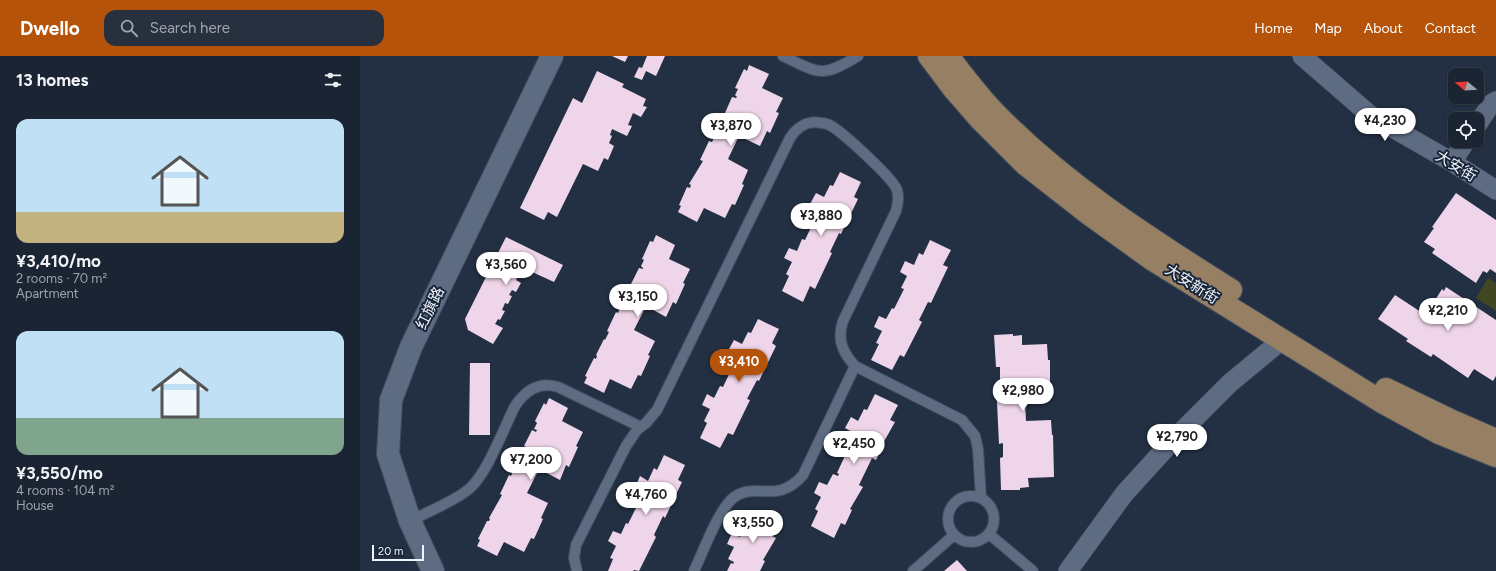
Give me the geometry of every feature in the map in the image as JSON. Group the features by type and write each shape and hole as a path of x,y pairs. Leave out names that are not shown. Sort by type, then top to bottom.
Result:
{"main road":[{"name":"大安新街","path":"929,56 953,88 980,119 1025,164 1089,214 1153,260 1382,402 1440,433 1496,456"},
{"name":"大安新街","path":"948,56 992,110 1033,150 1101,203 1162,246 1385,388 1448,419 1496,440"}],"street":[{"name":"红旗路","path":"433,571 410,521 388,454 391,400 411,347 552,56"},
{"name":"大安街","path":"1302,56 1370,115 1452,162 1496,190"},
{"path":"1484,115 1494,100"},
{"path":"1452,162 1461,148"},
{"path":"1068,571 1124,494 1174,439 1230,383 1282,340"}],"lane":[{"path":"783,56 810,69 827,71 834,70 858,56"},
{"path":"577,571 574,558 576,545 626,446 631,437 657,410 790,138 794,131 806,124 820,122 833,127 889,177 897,189 898,204 896,211 840,329 842,348 847,358 855,366 962,420 975,436 978,449 981,498"},
{"path":"694,571 722,511 734,498 747,491 774,492 783,490 791,486 803,475 855,366"},
{"path":"410,521 464,493 473,485 481,475 515,406 522,396 532,389 548,385 558,387 641,427"},
{"path":"965,496 981,498 991,507 994,514 992,528 989,534 983,539 975,542 960,540 954,535 948,520 952,505 965,496"},
{"path":"989,534 1033,571"},
{"path":"913,571 954,535"}],"green space":[{"path":"1488,278 1496,283 1496,311 1476,298"}],"building":[{"path":"612,56 628,56 625,62"},
{"path":"647,56 665,56 656,76 646,71 642,80 634,77 639,67 642,68"},
{"path":"749,65 769,74 762,88 783,98 776,112 779,113 770,133 767,131 760,146 739,136 728,159 748,170 742,184 744,185 735,205 732,204 725,218 704,208 697,222 678,212 681,206 679,205 687,187 690,188 691,185 689,184 703,161 700,160 709,141 712,142 716,133 714,132 722,114 725,115 732,97 737,97 735,95 738,89 735,88 744,69 747,71"},
{"path":"597,71 624,84 622,87 646,99 643,106 647,107 641,117 633,113 628,125 632,126 627,136 612,129 610,135 612,136 609,143 614,146 608,160 604,158 598,171 583,164 557,217 548,212 544,220 520,208 573,98 582,103"},
{"path":"840,172 861,182 854,197 858,199 841,234 839,233 830,252 832,253 815,289 810,286 803,302 782,291 789,276 786,274 792,262 784,258 789,248 797,251 802,239 805,240 814,221 812,219 818,208 810,204 816,193 824,197 830,185 833,186"},
{"path":"1456,193 1496,220 1496,273 1490,269 1487,273 1483,271 1476,283 1432,253 1435,249 1424,242 1434,228 1432,227"},
{"path":"656,235 675,245 669,259 690,269 683,283 685,284 676,304 673,302 666,317 646,306 634,330 655,341 648,355 650,356 641,376 638,375 631,389 610,379 604,393 584,383 587,377 585,376 594,358 596,359 596,355 609,332 607,331 616,312 618,313 622,304 620,303 629,285 631,286 639,268 643,269 641,266 644,260 642,259 650,241 653,242"},
{"path":"506,237 563,265 554,282 530,271 527,277 520,273 516,280 521,283 516,292 512,290 509,295 512,296 508,304 505,303 502,310 505,311 500,320 498,319 495,324 503,328 493,344 468,330 465,319"},
{"path":"930,240 951,250 943,265 948,267 931,303 928,302 919,320 922,322 904,357 900,355 892,370 871,360 879,344 876,343 882,331 874,327 879,316 886,319 892,308 894,309 904,289 901,288 907,276 900,272 905,261 914,265 919,253 923,255"},
{"path":"1446,287 1496,320 1496,376 1493,381 1474,369 1468,378 1433,354 1431,357 1406,341 1408,339 1378,319 1395,295 1424,314 1428,308 1432,308 1442,289 1444,291"},
{"path":"758,319 779,329 772,343 776,346 759,381 757,380 747,399 750,400 733,435 728,433 720,448 700,438 707,423 704,421 710,409 702,405 707,394 714,398 720,386 723,387 732,368 730,366 736,354 728,351 734,340 742,344 748,332 751,333"},
{"path":"1013,334 1013,336 1022,335 1022,345 1047,344 1048,360 1050,360 1050,401 1025,402 1026,421 1051,420 1053,435 1054,477 1028,478 1029,487 1020,488 1020,490 1001,490 1000,458 1003,457 1003,443 999,444 996,382 1000,382 1000,367 996,367 994,335"},
{"path":"470,363 490,363 490,435 469,435"},
{"path":"875,394 898,405 890,420 895,422 882,445 883,446 876,460 872,458 859,485 863,487 850,509 852,510 845,525 841,523 834,538 811,526 818,511 815,509 821,497 814,493 819,482 827,485 833,474 838,476 839,474 837,473 849,447 852,448 853,446 846,444 852,432 845,428 851,417 858,421 864,409 867,410"},
{"path":"549,398 568,408 562,421 583,432 576,446 578,447 569,467 566,465 560,480 539,469 527,493 548,503 534,539 531,538 524,552 504,542 497,556 477,546 480,540 478,539 502,495 500,494 509,475 511,476 515,467 513,466 522,448 525,449 526,447 524,446 532,430 536,432 537,430 534,429 537,423 535,421 544,403 546,405"},
{"path":"664,455 685,465 678,480 682,482 665,518 663,516 654,535 656,537 639,571 608,571 613,559 610,558 616,546 608,541 613,531 621,534 638,504 636,503 642,491 635,488 640,476 648,481 654,468 657,470"},
{"path":"757,510 779,521 772,536 776,538 763,560 765,561 760,571 727,571 731,563 733,564 734,562 728,559 734,547 727,544 732,533 740,537 746,524 749,526"},
{"path":"957,560 967,571 944,571"}]}
